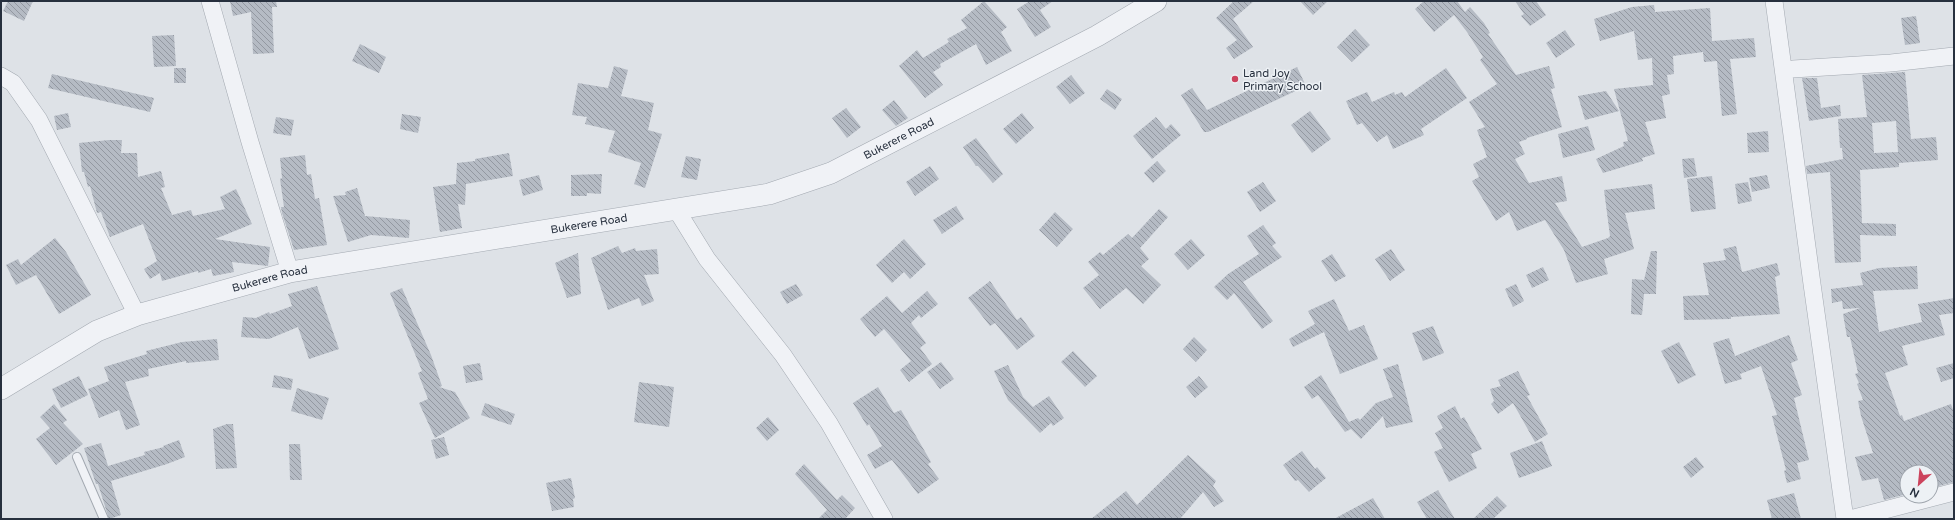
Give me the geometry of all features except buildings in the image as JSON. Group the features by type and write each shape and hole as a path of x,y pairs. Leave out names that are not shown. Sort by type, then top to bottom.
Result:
{"street":[{"path":"210,1 250,142 290,272"},
{"name":"Bukerere Road","path":"1,389 96,332 137,315 290,272 770,194 831,173 1097,36 1156,1"},
{"path":"1774,1 1810,276 1845,519"},
{"path":"1793,69 1891,63 1954,56"},
{"path":"1,76 13,84 39,120 137,315"},
{"path":"676,209 707,259 783,355 829,423 884,519"},
{"path":"1850,519 1954,492"}],"lane":[{"path":"77,457 104,519"}],"place":[{"name":"Land Joy Primary School","path":"1235,79"}]}
